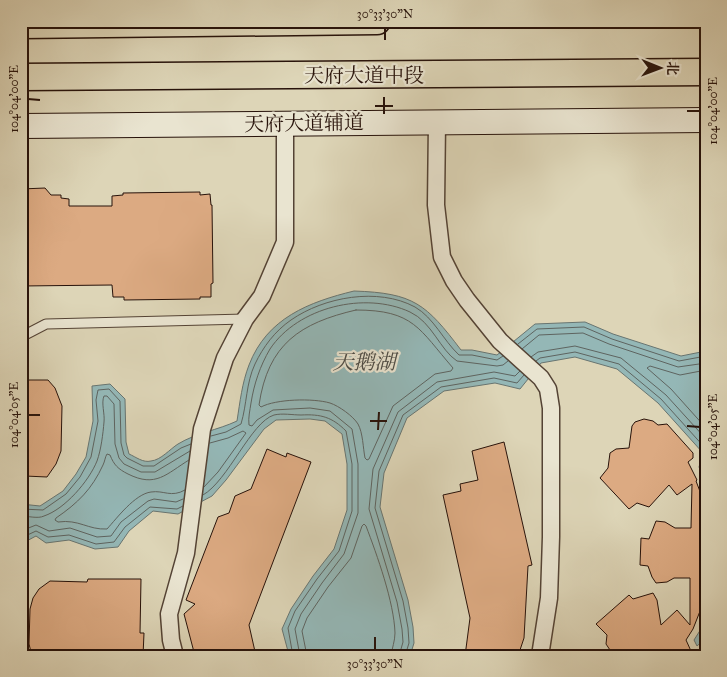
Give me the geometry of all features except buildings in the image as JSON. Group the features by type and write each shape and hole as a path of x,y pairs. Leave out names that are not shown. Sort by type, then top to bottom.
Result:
{"main road":[{"path":"21,24 377,21"},
{"name":"天府大道中段","path":"21,77 706,72"}],"street":[{"name":"天府大道辅道","path":"21,126 706,120"},
{"path":"437,122 436,205 442,257 454,281 467,300 500,341 541,378 548,389 551,408 552,537 549,598 540,656"},
{"path":"175,656 168,614 186,553 202,429 225,358 245,319 262,296 285,242 285,124"}],"lane":[{"path":"21,337 46,324 245,319"}],"water":[{"name":"天鹅湖","path":"354,291 391,295 405,298 417,304 438,322 461,350 472,350 497,355 535,324 585,322 613,334 681,356 706,351 706,483 699,467 703,453 658,403 617,369 575,357 541,363 520,389 495,383 444,391 407,418 384,473 380,507 408,600 414,643 410,656 289,655 282,629 291,609 334,549 347,510 347,464 342,434 325,421 310,419 276,420 264,429 212,496 178,514 153,511 129,531 118,547 95,549 69,540 46,543 36,536 21,544 21,504 40,506 63,491 86,457 93,421 92,386 110,384 125,399 126,442 129,454 145,461 155,460 185,440 237,421 249,365 257,349 278,324 291,314 306,307 337,295"},
{"path":"706,621 706,638 697,646 694,640"}]}
